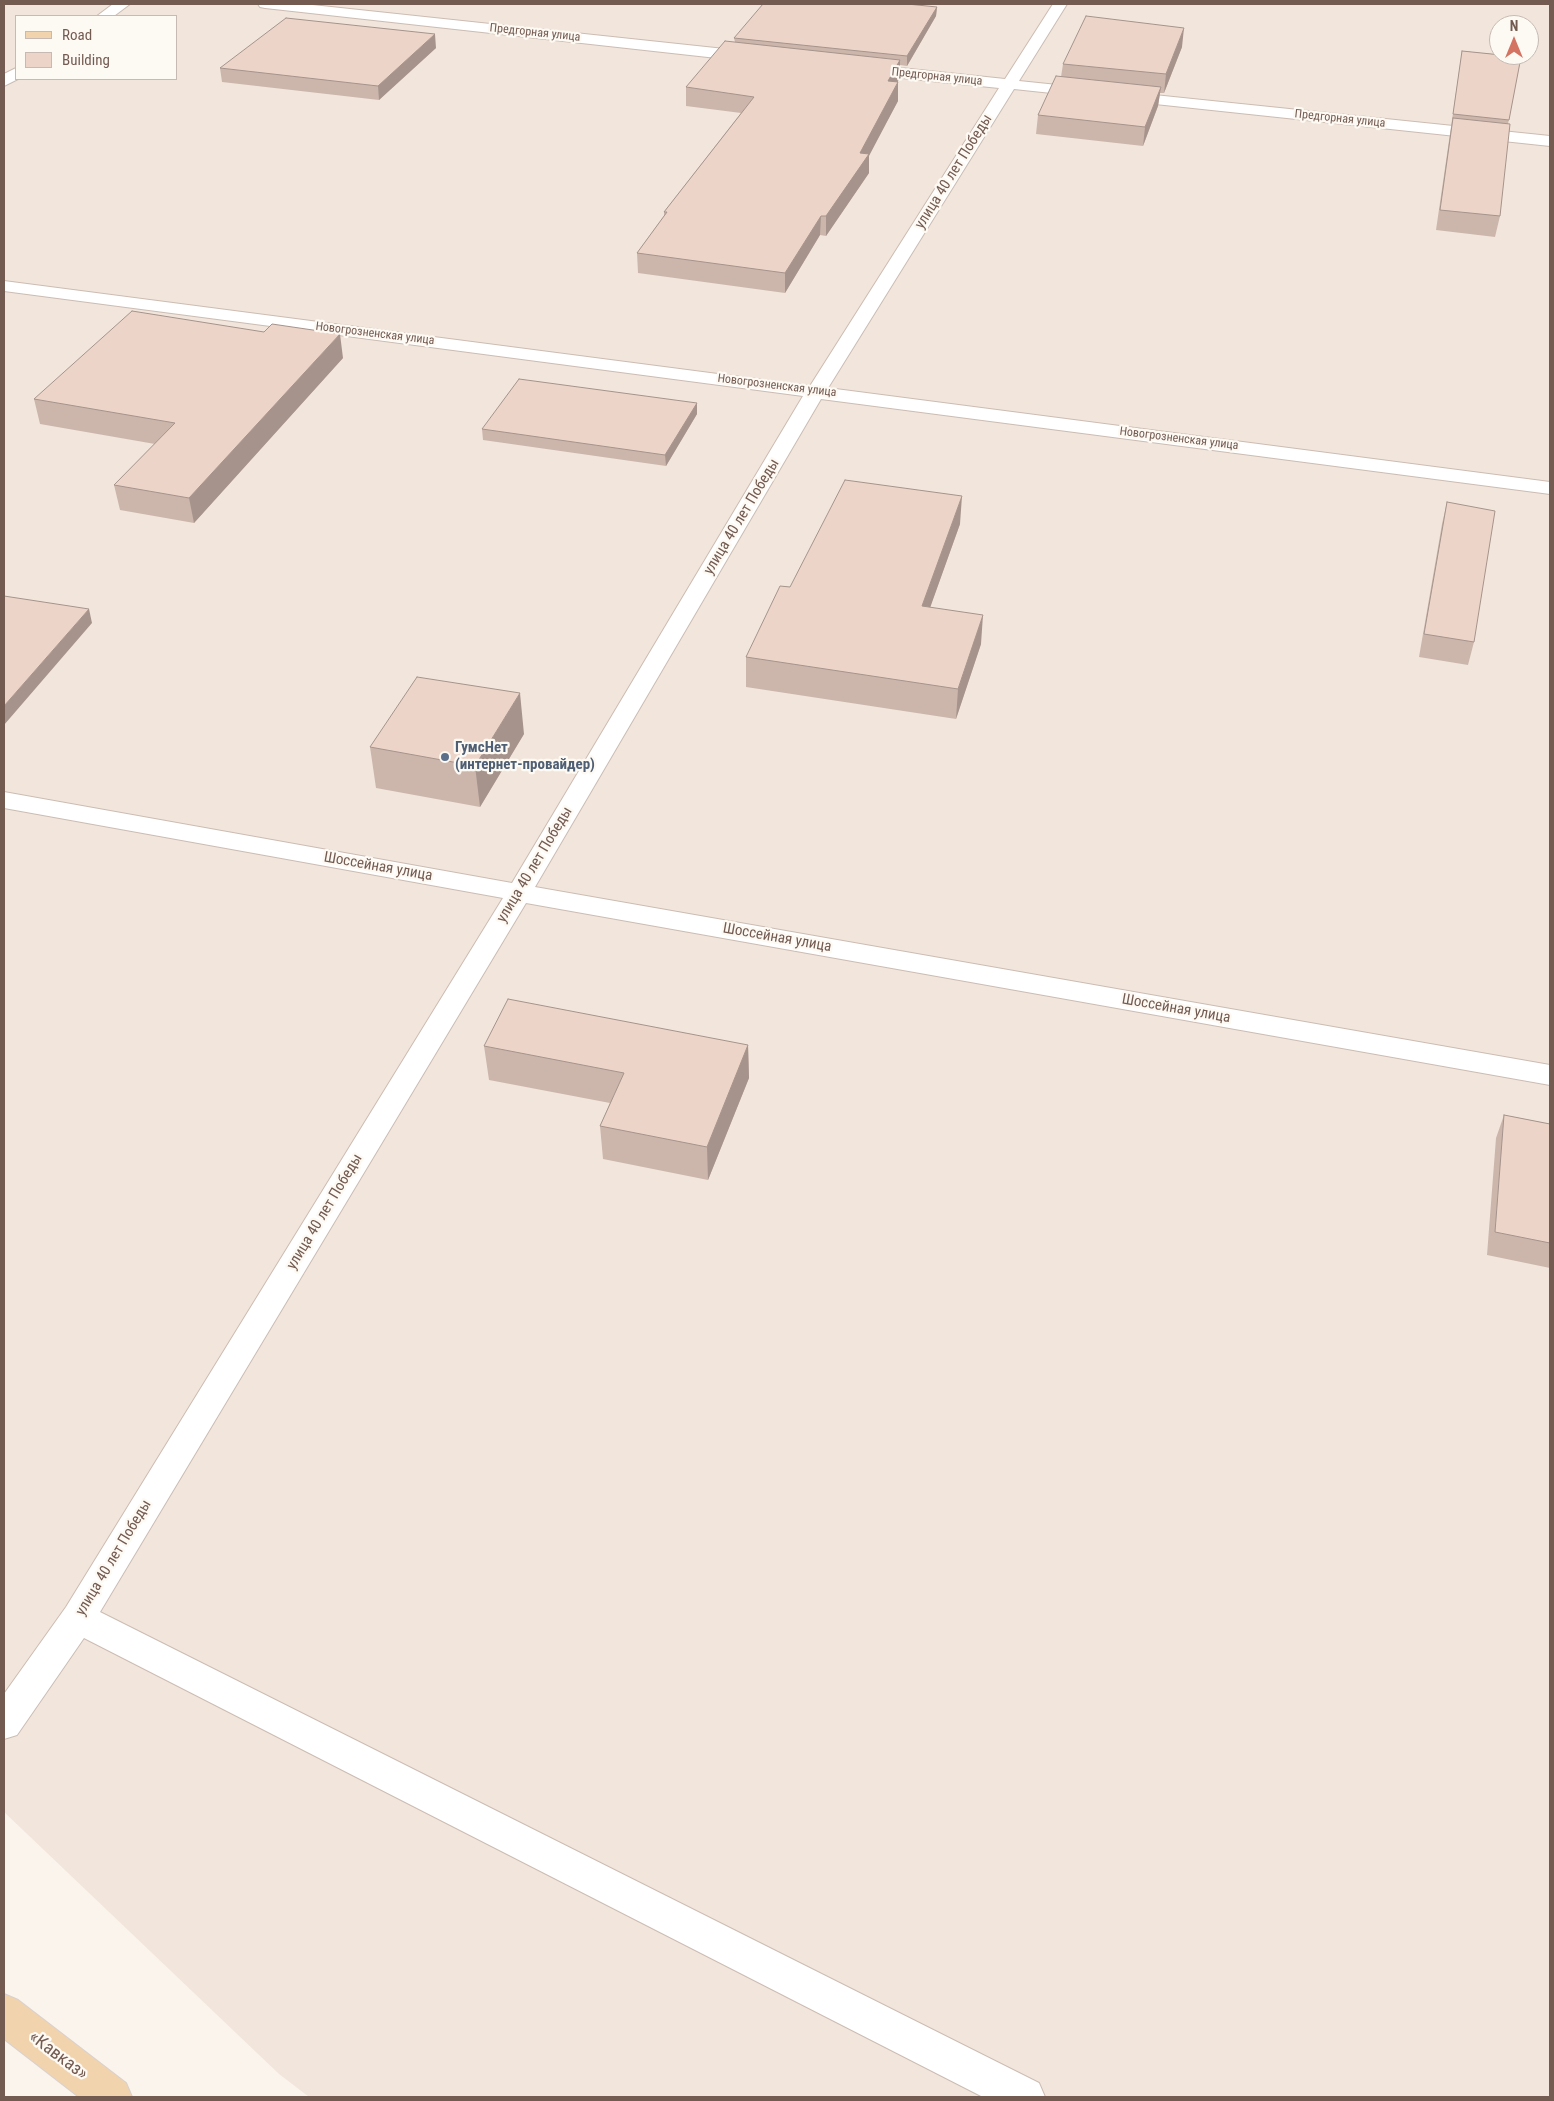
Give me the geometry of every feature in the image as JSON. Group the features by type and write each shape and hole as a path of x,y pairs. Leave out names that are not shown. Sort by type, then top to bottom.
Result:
{"main road":[{"name":"«Кавказ»","path":"4,2014 112,2097"}],"street":[{"path":"106,15 123,4"},
{"name":"Предгорная улица","path":"265,4 771,59"},
{"name":"улица 40 лет Победы","path":"4,1723 78,1618 519,893 816,391 1060,4"},
{"name":"Предгорная улица","path":"850,67 1550,141"},
{"path":"4,81 15,74"},
{"name":"Новогрозненская улица","path":"4,286 1550,488"},
{"name":"Шоссейная улица","path":"4,800 1550,1075"},
{"path":"78,1618 1025,2097"}],"shaded area":[{"path":"4,4 1550,4 1550,2097 309,2097 279,2074 4,1812"}],"building":[{"path":"763,4 907,4 937,7 907,56 734,38"},
{"path":"1086,16 1184,28 1166,74 1063,64"},
{"path":"286,18 435,34 378,86 220,68"},
{"path":"725,41 900,60 888,81 898,82 860,153 869,154 826,216 821,216 785,273 637,253 667,212 664,212 754,97 686,87"},
{"path":"1462,51 1489,54 1489,65 1519,65 1509,120 1453,114"},
{"path":"1056,76 1161,87 1145,127 1038,115"},
{"path":"1453,118 1510,124 1500,216 1440,210"},
{"path":"132,311 264,332 272,324 340,334 189,498 114,485 175,423 34,399"},
{"path":"519,379 697,403 665,455 482,429"},
{"path":"845,480 962,496 922,606 983,615 958,689 746,657 780,586 790,587"},
{"path":"1447,502 1495,511 1474,642 1424,634"},
{"path":"4,596 89,609 4,706"},
{"path":"417,677 520,693 475,766 370,747"},
{"path":"508,999 748,1045 707,1147 600,1126 624,1073 484,1046"},
{"path":"1504,1115 1550,1124 1550,1243 1495,1232"}],"place":[{"name":"ГумсНет (интернет-провайдер)","path":"445,757"}]}
